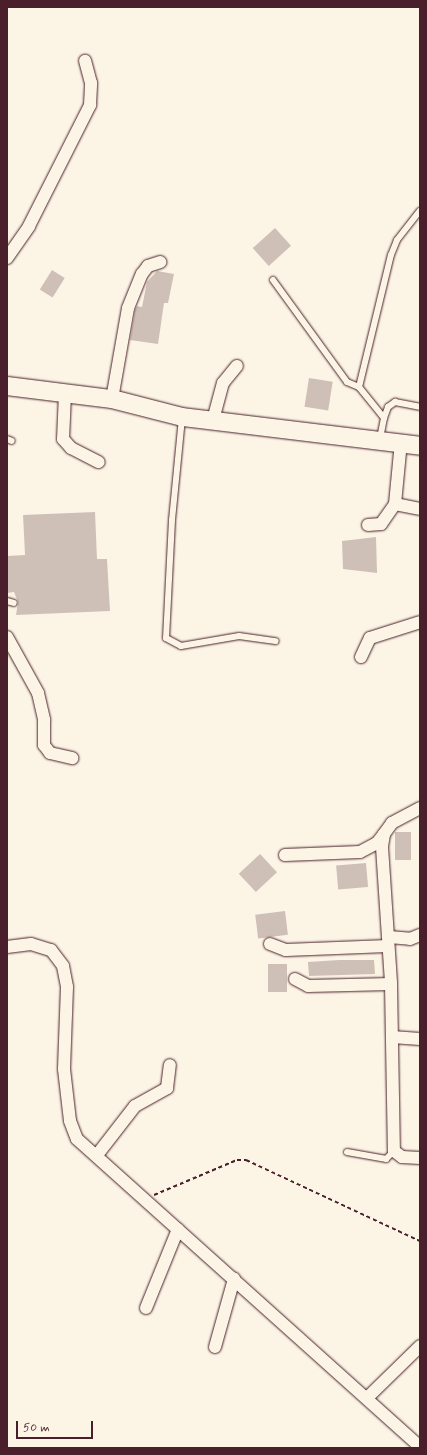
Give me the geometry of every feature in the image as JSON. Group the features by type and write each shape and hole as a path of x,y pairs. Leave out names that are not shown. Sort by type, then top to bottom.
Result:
{"main road":[{"path":"7,386 112,399 182,417 380,439 420,446"}],"street":[{"path":"7,258 29,226 90,105 91,83 85,61"},
{"path":"112,399 128,308 142,274 148,266 160,262"},
{"path":"213,420 223,383 237,366"},
{"path":"65,394 63,439 71,448 99,462"},
{"path":"368,525 381,524 395,504 400,442"},
{"path":"395,504 420,509"},
{"path":"361,657 370,638 420,622"},
{"path":"7,638 11,650 38,693 44,720 44,745 50,753 72,758"},
{"path":"285,855 360,852 373,846 392,823 420,808"},
{"path":"384,834 382,864 391,984 394,1151 398,1156 420,1158"},
{"path":"270,944 286,950 410,939 420,935"},
{"path":"7,947 31,944 51,950 63,966 67,987 64,1069 70,1121 77,1139 146,1198 234,1279 368,1397 420,1447"},
{"path":"295,980 308,986 391,984"},
{"path":"392,1037 420,1040"},
{"path":"97,1155 135,1106 167,1088 170,1065"},
{"path":"146,1308 178,1228"},
{"path":"215,1347 234,1279"},
{"path":"368,1397 420,1346"}],"lane":[{"path":"359,387 391,255 397,240 420,211"},
{"path":"273,280 347,382 359,387 384,418"},
{"path":"380,439 384,418 388,407 395,402 420,407"},
{"path":"182,417 171,528 166,638 181,646 239,636 276,641"},
{"path":"7,601 14,603"},
{"path":"347,1152 386,1159 394,1151"}],"path":[{"path":"146,1198 237,1160 246,1160 420,1242"}],"building":[{"path":"275,228 291,246 269,266 253,248"},
{"path":"52,270 65,278 53,297 40,290"},
{"path":"157,271 174,274 168,303 164,303 158,344 130,340 135,310 137,306 142,307 147,282"},
{"path":"309,378 333,382 328,410 304,407"},
{"path":"95,512 97,559 107,559 110,611 16,615 18,602 14,592 7,593 7,556 25,555 23,515"},
{"path":"376,537 377,573 343,569 342,541"},
{"path":"395,832 411,832 411,860 395,860"},
{"path":"260,854 277,872 256,892 239,874"},
{"path":"366,863 368,887 338,890 336,866"},
{"path":"285,911 288,935 258,938 255,915"},
{"path":"374,960 375,974 309,976 308,962"},
{"path":"268,964 287,964 287,992 268,992"}]}
